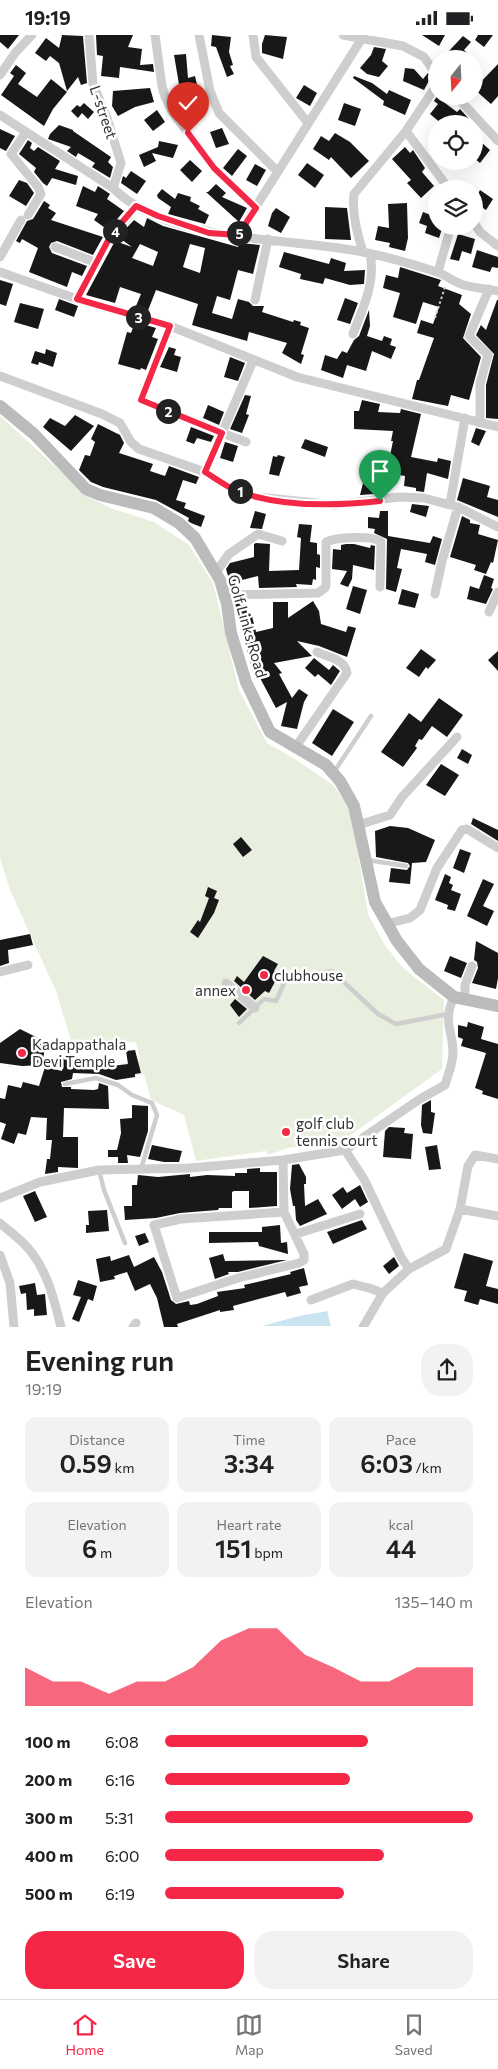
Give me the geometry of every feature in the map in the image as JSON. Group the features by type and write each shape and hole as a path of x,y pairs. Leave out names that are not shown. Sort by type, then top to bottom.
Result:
{"street":[{"path":"0,75 15,53 32,35"},
{"name":"L-street","path":"89,35 93,84 107,118 121,163 113,188"},
{"path":"155,35 162,86 172,111 214,168 256,208"},
{"path":"199,35 210,91 218,113 278,172"},
{"path":"253,35 256,57 308,123"},
{"path":"343,35 364,36 403,46 424,57 428,63"},
{"path":"238,235 364,36"},
{"path":"353,334 371,288 373,269 356,227 353,205 354,194 406,131 428,98"},
{"path":"464,105 498,141"},
{"path":"0,115 113,188 122,197 136,206 158,216 209,233 238,235 366,253 438,272 464,285 494,290 469,336 488,355 480,384 480,423"},
{"path":"406,131 442,180"},
{"path":"0,257 41,194 38,187 12,154 26,132"},
{"path":"77,299 111,235 136,206"},
{"path":"438,272 448,235"},
{"path":"483,235 495,246 498,246"},
{"path":"255,300 268,239"},
{"path":"55,247 97,263"},
{"path":"0,272 77,299 170,326 253,361 297,377 498,427"},
{"path":"170,326 141,400 246,442"},
{"path":"205,472 253,361"},
{"path":"0,376 102,414 120,423 138,449 205,472 235,490 258,497 335,505 399,497 424,497 454,506 498,527"},
{"name":"Golf Links Road","path":"0,406 34,434 86,489 100,495 154,508 179,523 195,538 216,573 224,595 231,633 246,682 270,731 295,748 326,765 340,781 354,806 375,902 397,941 419,969 459,999 498,1006"},
{"path":"435,594 454,506 465,418"},
{"path":"216,573 229,554 258,535 282,541"},
{"path":"224,595 318,593 326,585 326,542 368,537 381,541 380,587"},
{"path":"489,612 498,592"},
{"path":"295,748 347,673 346,667 340,661 317,652"},
{"path":"358,825 390,815 402,797 457,737"},
{"path":"386,924 410,918 420,910 437,868 462,830 467,829 498,848"},
{"path":"0,972 28,965"},
{"path":"0,1198 40,1182 100,1170 190,1168 283,1160 346,1150 420,1099 445,1085 453,1053 448,1026 448,1014 459,999 472,966"},
{"path":"226,983 255,1009"},
{"path":"346,1150 364,1179 401,1257 409,1269"},
{"path":"363,1327 383,1293 409,1269 446,1249 460,1209 468,1166 475,1155 498,1159"},
{"path":"283,1160 284,1212 296,1234 304,1254 304,1260 299,1263 238,1278 177,1298 154,1225 181,1219 284,1212"},
{"path":"460,1209 498,1216"},
{"path":"296,1234 360,1214"},
{"path":"0,1223 27,1247 42,1270 51,1290 61,1327"},
{"path":"0,1255 10,1283 14,1327"},
{"path":"312,1300 353,1284 383,1293"}],"lane":[{"path":"333,773 371,716"},
{"path":"366,859 406,866"},
{"path":"239,1023 264,999 276,1001 286,979 297,975 332,971 378,1014 396,1024 448,1014"},
{"path":"65,1083 96,1078 118,1085 132,1095 152,1103 157,1115 141,1169"},
{"path":"100,1170 104,1190 125,1243"}],"path":[{"path":"435,318 448,277"}],"green space":[{"path":"0,416 90,498 113,509 154,522 189,545 213,583 239,690 267,743 295,759 333,785 351,811 368,914 384,944 403,968 444,1000 442,1069 348,1137 322,1144 288,1148 268,1155 266,1151 196,1161 184,1115 151,1100 144,1074 126,1077 121,1064 140,1059 136,1042 73,1047 56,991 10,890 0,858"}],"water":[{"path":"327,1311 331,1326 262,1326 299,1316"}],"building":[{"path":"0,35 19,35 8,49 0,42"},
{"path":"62,35 83,36 87,83 81,85 78,77 67,91 59,63 50,56 46,61 35,53 46,38 59,48"},
{"path":"96,35 133,35 128,47 142,49 140,65 153,64 154,72 120,67 119,78 101,76 103,56 97,55"},
{"path":"212,35 231,37 229,52 233,65 230,66 234,74 227,77 216,47 211,46"},
{"path":"265,35 287,37 283,59 262,53"},
{"path":"422,35 445,35 439,46"},
{"path":"478,35 493,35 484,47 475,40"},
{"path":"463,36 471,42 464,50 450,50"},
{"path":"374,47 386,49 382,61 388,66 379,77 367,74 360,68 371,55"},
{"path":"186,54 188,78 195,76 200,98 182,102 174,55"},
{"path":"498,64 498,96 491,104 483,97 483,80"},
{"path":"16,65 26,73 18,84 37,97 51,79 67,92 53,109 44,126 1,95 14,76 10,73"},
{"path":"405,68 414,69 423,79 428,73 428,83 424,90 403,81"},
{"path":"354,76 372,83 387,94 389,90 411,100 405,115 383,105 384,101 353,78"},
{"path":"304,85 317,93 310,106 296,98"},
{"path":"150,88 154,102 135,107 118,116 112,106 113,91"},
{"path":"84,103 94,112 88,119 82,113 78,118 71,111 77,105 80,107"},
{"path":"344,103 361,109 355,126 338,120"},
{"path":"437,105 448,105 457,112 460,109 465,115 431,115 430,114"},
{"path":"157,110 165,122 153,131 144,120"},
{"path":"59,125 73,130 111,157 108,162 113,167 110,178 92,167 95,163 78,153 76,157 67,151 71,147 48,139 50,134"},
{"path":"222,128 229,144 216,148 210,132"},
{"path":"0,129 15,136 6,151 0,148"},
{"path":"335,133 350,142 369,161 351,178 331,157 329,160 313,149 321,136 329,141"},
{"path":"28,140 32,143 30,148 34,151 38,147 60,161 55,169 78,176 76,185 52,178 47,186 43,183 34,172 36,168 19,154"},
{"path":"159,141 178,145 173,158 152,153 156,161 144,167 139,155 158,147"},
{"path":"483,144 490,150 483,159"},
{"path":"405,147 410,153 413,150 425,168 422,172 429,180 428,192 421,198 407,183 411,180 392,159"},
{"path":"238,149 247,156 232,176 223,168"},
{"path":"190,160 202,171 192,182 180,170"},
{"path":"307,163 324,175 315,188 298,175"},
{"path":"255,164 266,170 257,186 246,180"},
{"path":"131,171 146,181 137,194 121,183 123,176 126,178"},
{"path":"19,180 27,183 34,193 26,206 9,196"},
{"path":"216,184 226,193 222,197 247,208 239,222 206,192"},
{"path":"83,186 95,192 98,186 110,194 107,199 124,211 108,230 94,220 98,214 76,206"},
{"path":"162,189 175,199 178,193 191,197 190,201 200,206 198,209 209,215 205,224 168,214 171,207 158,198 157,195"},
{"path":"483,192 493,199 486,210 483,208"},
{"path":"44,201 50,205 48,208 56,213 51,220 103,237 93,255 57,241 51,243 49,247 52,253 87,266 82,276 72,272 67,287 29,272 38,248 22,239 20,243 16,241 27,221 33,219"},
{"path":"407,203 408,238 405,251 389,247 390,243 375,240 378,226 389,228 388,204"},
{"path":"325,207 347,208 351,240 325,239"},
{"path":"276,208 290,217 281,233 268,226 272,213"},
{"path":"423,212 428,214 428,234 425,233 427,226 419,223"},
{"path":"147,218 163,226 238,247 239,243 260,245 253,274 238,270 230,300 217,296 212,313 232,319 238,299 249,302 253,306 264,306 262,312 293,322 294,320 301,322 300,325 309,328 301,354 304,355 301,364 282,353 287,343 249,332 247,341 192,325 198,304 156,290 147,313 139,310 140,308 136,306 141,294 120,287 115,303 86,295 115,241 132,247 118,237 134,220 144,227","holes":["140,244 158,252 153,266 132,258","190,244 205,248 200,273 183,267"]},
{"path":"458,235 475,239 471,254 462,251 459,261 450,259"},
{"path":"477,250 498,257 498,268 492,267 490,272 472,267"},
{"path":"284,252 329,264 331,258 346,263 344,271 365,270 364,284 350,285 325,278 323,284 300,279 301,274 279,267"},
{"path":"400,267 441,280 438,286 462,295 459,304 471,314 463,338 481,357 469,400 451,395 448,406 412,399 417,380 419,380 434,338 417,333 421,320 433,324 439,307 423,302 416,324 393,317 400,293 383,288 386,275 398,278"},
{"path":"0,280 13,284 6,306 0,304"},
{"path":"345,298 358,303 350,324 337,320"},
{"path":"59,299 78,306 74,317 55,310"},
{"path":"497,300 498,419 486,418 486,385 494,354 476,335 481,325 486,330"},
{"path":"20,303 44,309 38,329 14,322"},
{"path":"369,310 370,326 367,336 382,341 384,336 392,339 390,345 396,347 391,359 372,351 366,371 347,365 343,378 321,370 325,355 337,359 342,351 347,353 354,340 359,336"},
{"path":"135,322 156,328 152,337 158,339 146,370 118,364 127,332 131,333"},
{"path":"169,347 176,349 174,355 181,357 177,372 160,367"},
{"path":"46,349 57,353 53,367 39,362 38,365 31,363 35,351 45,354"},
{"path":"230,357 245,363 238,381 224,377"},
{"path":"245,395 251,396 246,414 249,415 242,433 230,429"},
{"path":"362,400 380,404 378,412 400,413 401,409 421,414 411,457 437,462 438,458 451,461 448,479 427,473 424,492 416,491 416,488 404,486 405,476 381,472 374,494 360,495 369,460 388,466 393,441 391,441 393,431 354,429 354,411 359,411"},
{"path":"208,405 224,412 219,425 203,418"},
{"path":"75,415 94,426 71,451 43,427 50,418 65,426"},
{"path":"98,424 120,435 124,443 119,453 153,464 150,471 165,476 169,466 199,477 196,484 183,480 176,500 186,503 184,508 205,516 201,527 191,523 188,521 189,518 156,500 103,487 91,482 79,470 85,455 90,456 95,442 91,439"},
{"path":"191,427 214,436 211,442 197,438 194,444 186,441"},
{"path":"476,428 486,431 479,446 471,442"},
{"path":"305,439 328,447 325,457 301,448"},
{"path":"225,442 238,446 233,462 220,458"},
{"path":"278,455 285,457 279,476 269,474 273,456 277,457"},
{"path":"463,478 490,486 487,497 498,500 498,517 457,500"},
{"path":"412,504 429,506 426,517 410,512"},
{"path":"255,511 266,514 262,529 250,528"},
{"path":"380,511 388,511 388,536 430,543 433,536 442,539 435,565 425,562 427,554 401,549 397,568 402,569 396,592 386,589 387,539 374,533 375,529 368,528 368,517 379,518"},
{"path":"462,516 470,520 470,523 480,525 478,534 498,540 493,563 491,562 486,574 474,570 476,565 450,557"},
{"path":"299,524 312,525 310,542 317,543 317,554 320,555 320,568 316,567 316,580 313,579 312,585 296,584 297,587 259,588 258,576 230,583 226,569 230,563 254,557 254,544 256,543 270,544 269,571 299,570 301,538 297,537"},
{"path":"346,544 370,548 371,545 375,546 374,570 353,565 352,579 348,587 340,584 347,571 332,569 333,549 341,550 341,545"},
{"path":"484,575 494,579 491,588 493,589 486,604 467,599 470,586 479,589"},
{"path":"353,586 367,590 360,614 346,609"},
{"path":"402,589 419,594 415,608 398,604"},
{"path":"313,601 319,611 321,624 346,632 348,626 356,628 347,657 319,646 297,641 312,656 274,663 282,673 279,674 292,698 299,689 308,695 304,702 297,729 281,726 287,702 276,708 260,678 255,680 235,603 245,603 247,613 251,612 256,632 273,628 273,602 288,602 288,618"},
{"path":"421,649 436,660 428,669 426,667 419,677 406,668"},
{"path":"498,651 498,671 488,660"},
{"path":"314,658 329,670 333,665 340,671 331,685 318,674 315,677 305,668"},
{"path":"439,698 463,715 447,737 432,726 422,740 419,739 415,746 417,748 403,767 381,752 409,713 421,722"},
{"path":"333,709 354,722 332,756 312,743"},
{"path":"462,749 472,755 468,764 457,758"},
{"path":"441,764 459,775 445,796 426,785"},
{"path":"473,818 498,830 498,841 471,824"},
{"path":"390,826 408,828 435,840 426,862 412,863 410,884 389,882 391,868 407,870 410,866 408,863 376,857 375,831"},
{"path":"241,837 252,850 243,857 233,844"},
{"path":"460,849 471,853 464,873 453,868"},
{"path":"445,874 451,877 449,883 453,885 451,890 461,894 455,911 447,909 448,905 435,900"},
{"path":"483,879 494,884 483,906 494,911 487,926 467,916"},
{"path":"208,887 217,891 214,898 219,900 214,913 198,938 190,932 198,920 200,922 209,898 205,896"},
{"path":"30,934 33,945 8,950 9,963 0,966 0,940"},
{"path":"476,941 498,953 496,989 472,983 478,968 477,962 474,960"},
{"name":"clubhouse","path":"263,956 278,964 274,971 278,976 269,993 265,991 255,1000 234,981 237,976 244,982"},
{"path":"450,956 467,963 461,978 444,971"},
{"path":"235,999 247,1009 239,1017 230,1005"},
{"path":"468,1022 484,1027 481,1039 498,1044 498,1099 482,1094 483,1091 475,1088 486,1053 461,1046 463,1039 458,1037 458,1025 467,1027"},
{"name":"Kadappathala Devi Temple","path":"20,1029 46,1042 42,1065 22,1066 0,1063 0,1043"},
{"path":"135,1050 141,1073 135,1074 135,1077 116,1080 99,1074 73,1073 72,1079 61,1082 62,1087 71,1087 71,1089 94,1090 98,1089 99,1083 108,1086 109,1109 64,1108 63,1137 78,1137 78,1168 58,1167 58,1172 45,1174 47,1159 50,1159 52,1140 46,1140 47,1118 31,1117 26,1135 18,1133 14,1144 1,1139 6,1124 0,1122 0,1098 5,1099 8,1085 21,1088 23,1082 39,1086 45,1067 62,1071 63,1058 78,1059 78,1057 92,1057 92,1061 110,1058 112,1066 128,1064 126,1051"},
{"path":"431,1100 431,1112 435,1113 432,1134 423,1133 421,1125 422,1105"},
{"path":"132,1105 148,1106 148,1131 140,1157 127,1155 128,1163 118,1163 118,1157 108,1157 108,1150 117,1150 121,1133 120,1119 132,1118"},
{"path":"389,1127 405,1128 404,1133 413,1134 411,1159 383,1157 385,1131"},
{"path":"152,1145 182,1151 179,1162 148,1159"},
{"path":"437,1145 441,1169 429,1170 425,1147"},
{"path":"299,1164 306,1177 306,1184 304,1184 305,1206 318,1199 327,1214 300,1226 296,1220 295,1206 293,1206 290,1189 292,1165"},
{"path":"260,1168 260,1172 277,1172 277,1206 249,1208 249,1191 234,1191 232,1192 232,1208 125,1220 124,1206 132,1206 132,1185 137,1185 138,1175 158,1177 190,1174 190,1177 207,1175 235,1176 235,1173 247,1173 247,1169"},
{"path":"360,1185 368,1202 360,1207 355,1199 342,1209 332,1195 343,1187 347,1193"},
{"path":"35,1191 47,1217 35,1222 23,1196"},
{"path":"107,1210 109,1231 86,1233 86,1225 89,1225 88,1211"},
{"path":"362,1220 367,1229 333,1244 327,1232"},
{"path":"280,1225 281,1243 287,1242 288,1254 259,1246 258,1242 209,1243 209,1232 262,1232 262,1227"},
{"path":"145,1233 149,1242 139,1246 135,1236"},
{"path":"464,1253 493,1261 486,1286 498,1289 498,1304 480,1299 478,1305 464,1301 467,1291 454,1288"},
{"path":"223,1254 225,1261 287,1260 238,1272 228,1272 229,1274 215,1279 209,1258"},
{"path":"129,1255 134,1267 154,1257 162,1272 171,1300 176,1304 189,1301 190,1305 197,1304 218,1296 217,1292 245,1288 244,1285 291,1274 290,1272 304,1268 308,1285 299,1287 301,1293 287,1297 285,1292 233,1306 234,1310 220,1312 220,1310 177,1324 178,1327 164,1327 157,1298 150,1284 135,1291 127,1272 114,1276 115,1279 100,1282 96,1259 110,1256 111,1261"},
{"path":"394,1257 399,1266 389,1274 383,1266"},
{"path":"78,1280 97,1286 93,1301 88,1299 79,1322 72,1319 81,1297 73,1295"},
{"path":"35,1283 37,1295 45,1294 47,1315 34,1316 34,1309 27,1310 26,1293 21,1294 19,1286"}],"place":[{"name":"clubhouse","path":"264,975"},
{"name":"annex","path":"246,990"},
{"name":"Kadappathala Devi Temple","path":"22,1053"},
{"name":"golf club tennis court","path":"286,1132"}],"route":[{"path":"188,133 214,168 256,208 238,235 209,233 158,216 136,206 111,235 77,299 170,326 141,400 222,433 205,472 221,483 235,490 258,497 306,503 335,505 380,501"}]}
